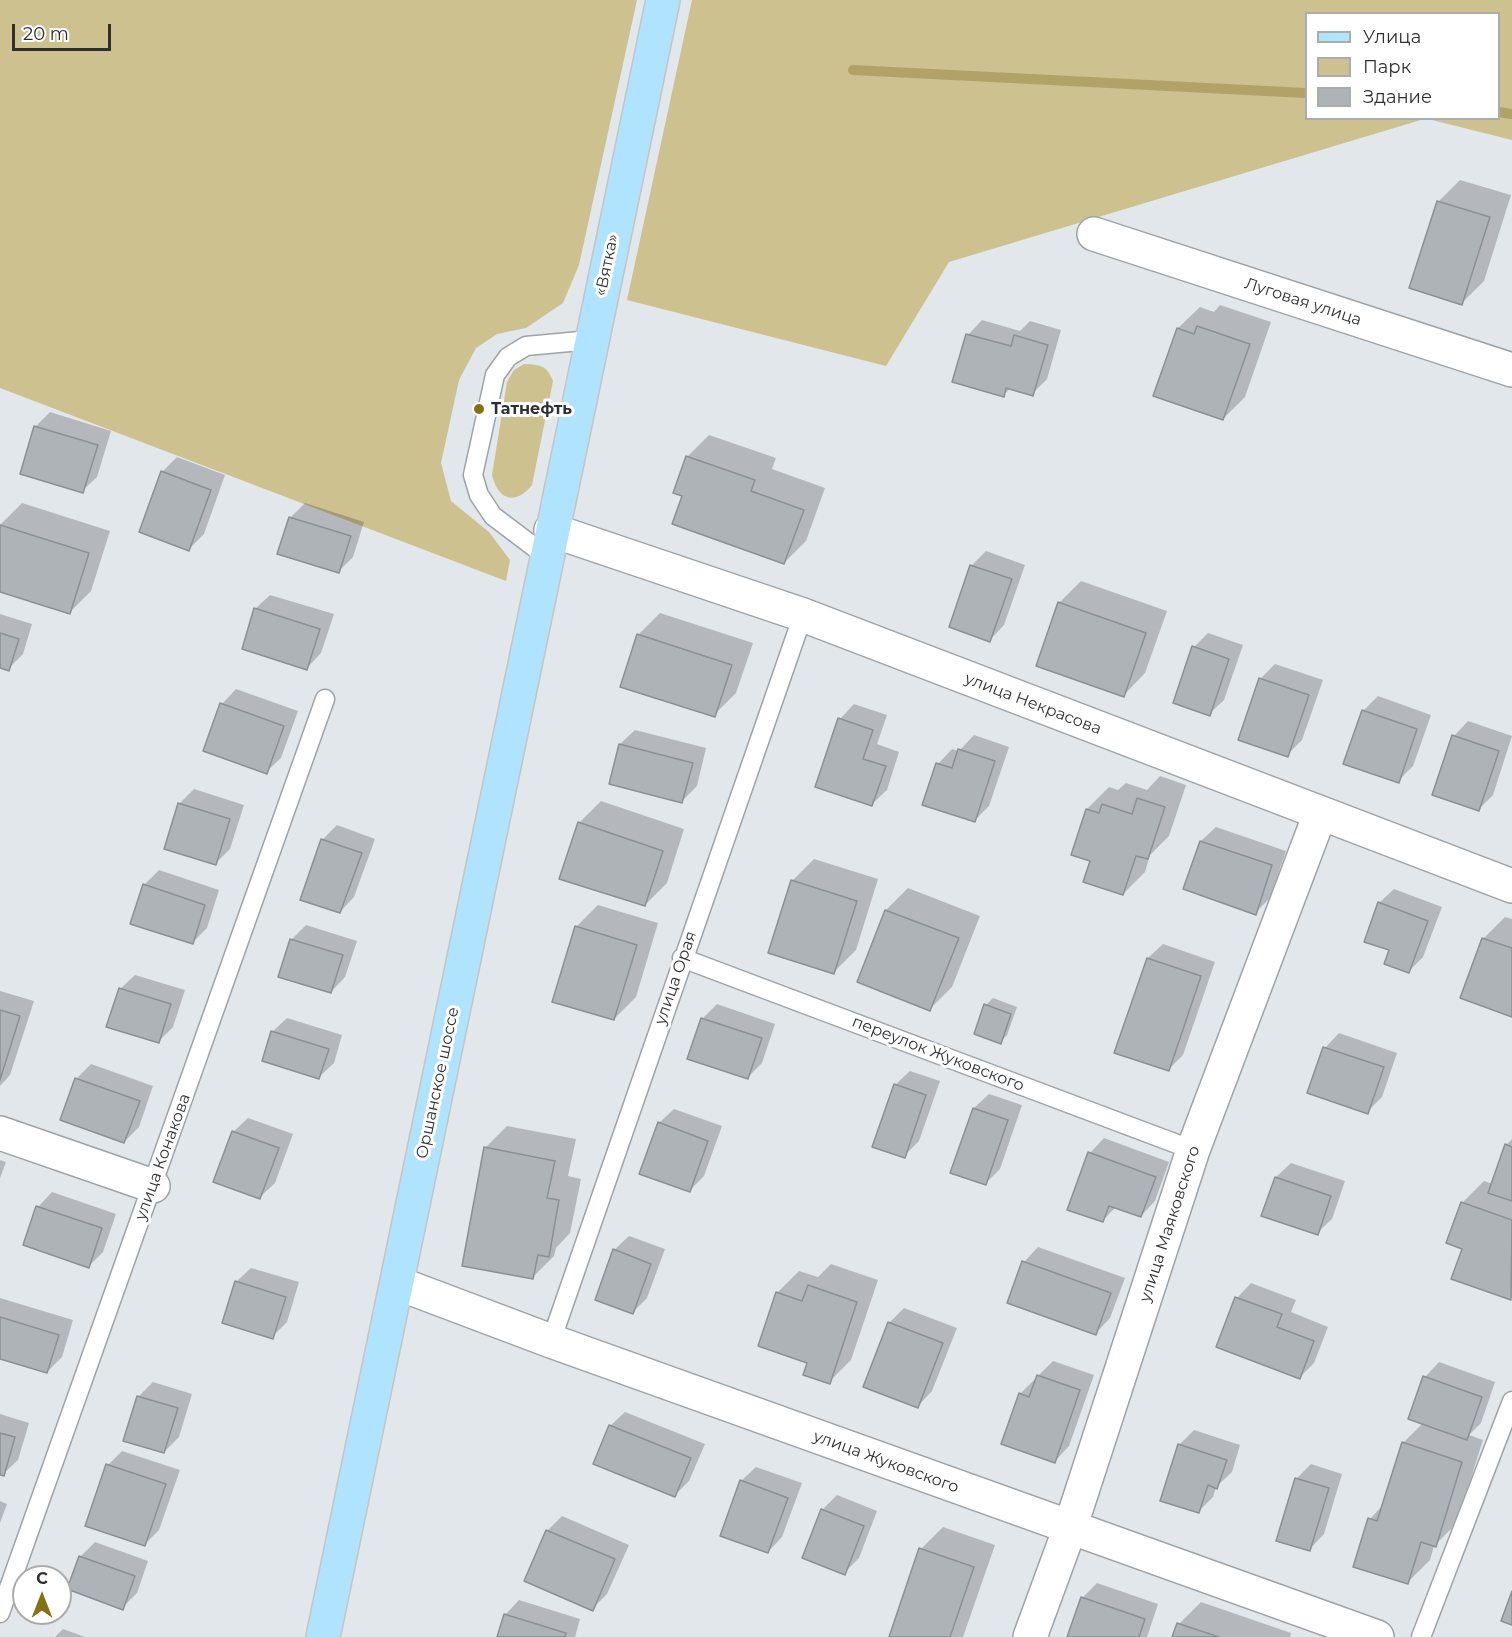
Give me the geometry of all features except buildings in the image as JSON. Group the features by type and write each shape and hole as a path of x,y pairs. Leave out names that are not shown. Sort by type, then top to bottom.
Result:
{"main road":[{"name":"«Вятка»","path":"548,543 663,0"},
{"name":"Оршанское шоссе","path":"323,1637 398,1283 548,543"}],"street":[{"name":"Луговая улица","path":"1094,234 1512,370"},
{"name":"улица Некрасова","path":"548,543 803,615 1512,886"},
{"name":"улица Маяковского","path":"1030,1637 1070,1528 1194,1150 1320,814"},
{"path":"0,1132 153,1186"},
{"name":"улица Жуковского","path":"398,1283 551,1341 1377,1637"}],"lane":[{"path":"548,543 494,516 479,495 472,475 495,375 508,357 526,346 591,340"},
{"name":"улица Орая","path":"551,1341 682,958 803,615"},
{"name":"улица Конакова","path":"0,1613 325,699"},
{"name":"переулок Жуковского","path":"682,958 1194,1150"},
{"path":"1421,1637 1512,1401"}],"green space":[{"path":"0,0 637,0 579,265 563,303 526,328 497,334 476,348 459,380 441,463 451,501 489,532 510,560 506,581 0,388"},
{"path":"692,0 1512,0 1512,140 1432,120 1500,120 1500,12 1305,12 1305,120 1421,120 949,262 886,366 627,300"},
{"path":"524,364 542,367 553,381 532,485 526,492 513,498 503,495 498,490 492,475 507,382 514,370"}],"waterway":[{"path":"853,70 1305,93"},
{"path":"1500,112 1512,114"}],"place":[{"name":"Татнефть","path":"479,409"}]}
